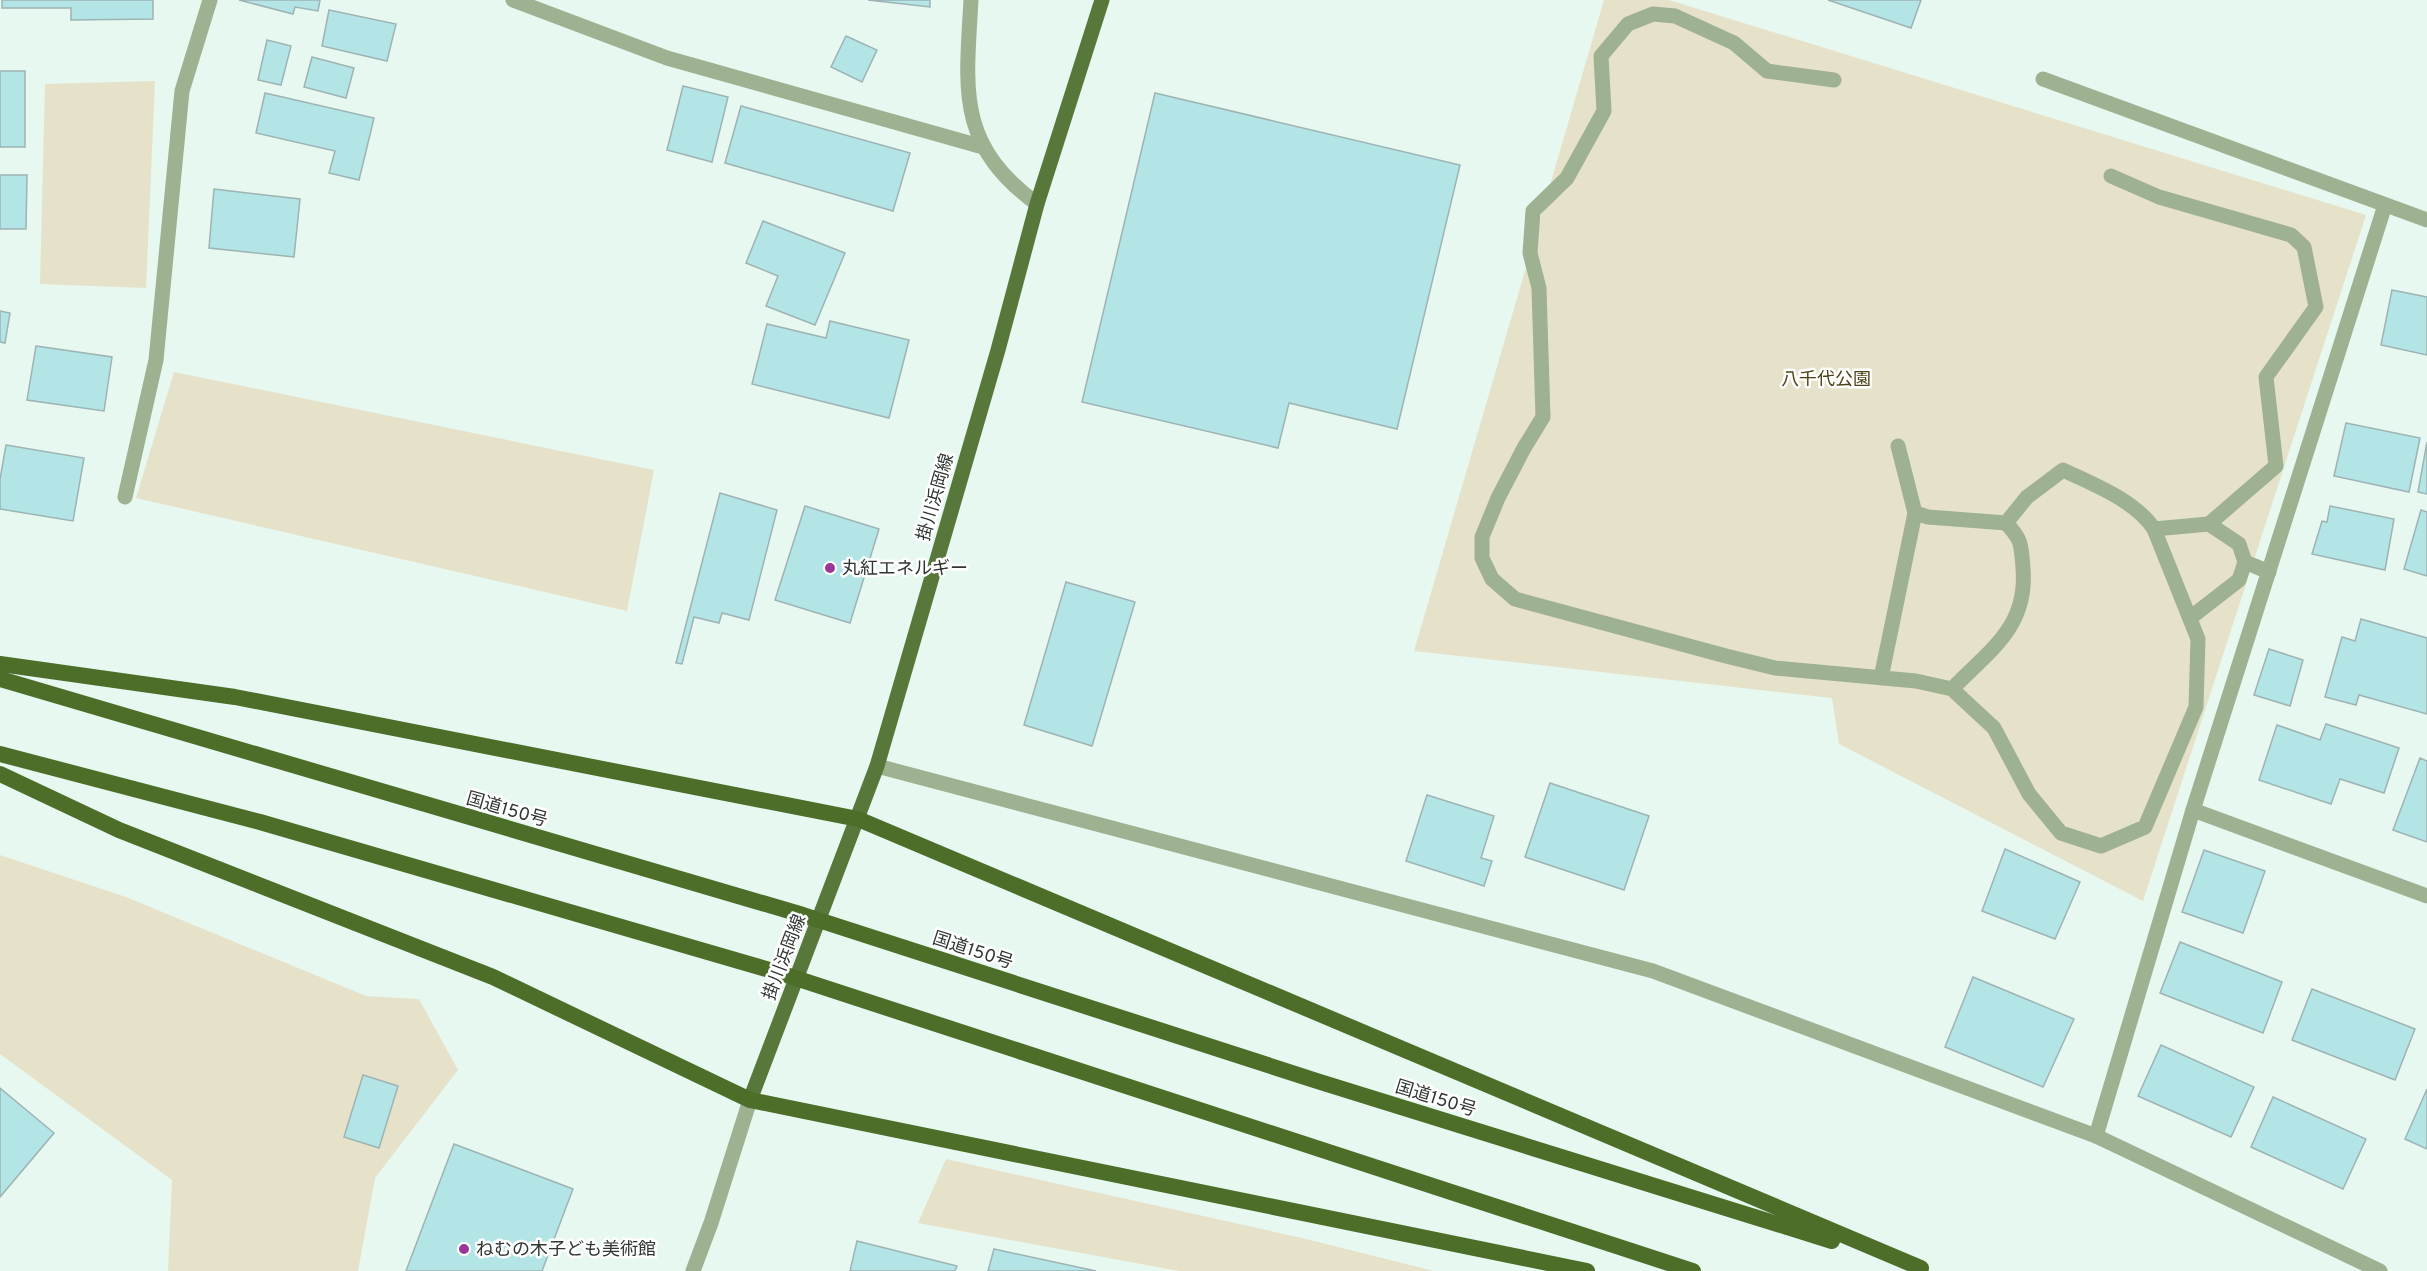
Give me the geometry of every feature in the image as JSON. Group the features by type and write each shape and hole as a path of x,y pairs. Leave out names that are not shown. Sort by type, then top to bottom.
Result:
{"highway":[{"path":"0,664 235,697 858,819 1925,1270"},
{"name":"国道150号","path":"0,680 803,915 1317,1082 1925,1270"},
{"path":"0,754 260,822 780,973 1693,1271"},
{"path":"0,774 119,830 493,977 750,1100 1587,1271"}],"main road":[{"name":"掛川浜岡線","path":"750,1100 877,766 998,350 1037,204 1102,0"}],"street":[{"path":"125,497 156,360 182,91 210,0"},
{"path":"513,0 667,58 983,147"},
{"path":"971,0 967,81 969,104 983,147 1009,182 1037,204"},
{"path":"1834,80 1767,71 1734,43 1675,16 1653,14 1628,24 1601,56 1604,111 1567,178 1533,211 1530,253 1539,288 1543,417 1498,498 1482,537 1482,558 1492,579 1515,599 1599,623 1775,668 1916,681 1952,688 1994,728 2030,794 2061,833 2101,846 2145,828 2196,707 2198,639 2154,529 2145,516 2091,482 2063,470 2027,497 2006,523"},
{"path":"2043,79 2427,220"},
{"path":"2111,176 2159,196 2291,235 2304,247 2316,307 2266,377 2276,466 2209,524 2154,529"},
{"path":"2096,1136 2193,810 2385,204"},
{"path":"1881,678 1915,513 1898,446"},
{"path":"1915,513 1928,517 2006,523 2020,539 2025,590 2015,621 2006,634 1952,688"},
{"path":"2190,618 2239,580 2245,562 2239,544 2209,524"},
{"path":"2245,562 2269,572"},
{"path":"877,766 1653,971 2096,1136 2380,1271"},
{"path":"2193,810 2427,896"},
{"path":"693,1271 750,1100"}],"green space":[{"name":"八千代公園","path":"1604,0 1669,0 2366,215 2143,901 1839,744 1832,698 1414,651"},
{"path":"155,81 146,288 40,284 45,84"},
{"path":"174,372 654,470 627,611 136,498"},
{"path":"0,855 126,897 366,996 419,999 458,1070 375,1178 358,1271 168,1271 172,1180 0,1054"},
{"path":"946,1159 1302,1238 1434,1271 1179,1271 918,1223"}],"building":[{"path":"2,0 153,0 153,19 71,20 71,8 2,8"},
{"path":"239,0 320,0 318,11 295,7 293,14"},
{"path":"868,0 930,0 930,7"},
{"path":"1828,0 1921,0 1911,28"},
{"path":"329,10 396,24 387,61 322,46"},
{"path":"846,36 877,50 862,82 831,67"},
{"path":"267,40 291,46 281,85 258,80"},
{"path":"312,57 354,68 346,98 304,87"},
{"path":"0,71 25,71 25,147 0,147"},
{"path":"683,86 728,97 712,162 667,150"},
{"path":"265,93 374,118 359,180 329,173 335,151 256,133"},
{"path":"1155,93 1460,165 1397,429 1289,403 1278,448 1082,402"},
{"path":"741,106 910,153 893,211 725,163"},
{"path":"0,175 27,175 26,229 0,229"},
{"path":"214,189 300,199 294,257 209,248"},
{"path":"763,221 845,253 815,325 766,306 778,276 746,263"},
{"path":"2392,290 2427,297 2427,355 2381,345"},
{"path":"0,311 10,313 5,343 0,342"},
{"path":"830,321 909,340 889,418 752,384 767,324 826,338"},
{"path":"36,346 112,357 104,411 27,400"},
{"path":"2346,423 2420,438 2409,492 2334,476"},
{"path":"2427,442 2427,494 2418,492"},
{"path":"6,445 84,458 73,521 0,509 0,479"},
{"path":"720,493 777,510 749,620 722,613 719,623 694,617 682,664 676,663"},
{"path":"805,506 879,529 850,623 775,600"},
{"path":"2330,506 2394,519 2385,570 2312,554 2322,521 2327,522"},
{"path":"2421,510 2427,512 2427,576 2404,569"},
{"path":"1066,582 1135,602 1092,746 1024,725"},
{"path":"2361,619 2427,638 2427,714 2359,695 2356,705 2325,697 2342,637 2355,641"},
{"path":"2269,649 2303,660 2290,706 2254,695"},
{"path":"2326,724 2399,748 2384,793 2340,779 2331,804 2259,780 2277,725 2320,740"},
{"path":"2420,758 2427,761 2427,842 2393,830"},
{"path":"1550,783 1649,816 1624,890 1525,857"},
{"path":"1427,795 1494,816 1481,858 1492,861 1484,886 1406,861"},
{"path":"2005,849 2080,882 2055,939 1982,911"},
{"path":"2204,850 2265,871 2243,933 2182,912"},
{"path":"2180,942 2282,982 2263,1033 2160,993"},
{"path":"1973,977 2074,1019 2043,1087 1945,1047"},
{"path":"2312,989 2415,1029 2395,1080 2292,1040"},
{"path":"2161,1045 2254,1087 2231,1137 2138,1096"},
{"path":"363,1075 398,1086 379,1148 344,1137"},
{"path":"0,1088 54,1133 0,1197"},
{"path":"2427,1089 2427,1149 2405,1139"},
{"path":"2273,1097 2366,1139 2343,1189 2251,1147"},
{"path":"454,1144 573,1189 542,1271 406,1271"},
{"path":"857,1241 957,1266 955,1271 850,1271"},
{"path":"994,1249 1096,1271 988,1271"}],"place":[{"name":"丸紅エネルギー","path":"830,568"},
{"name":"ねむの木子ども美術館","path":"464,1249"}]}
